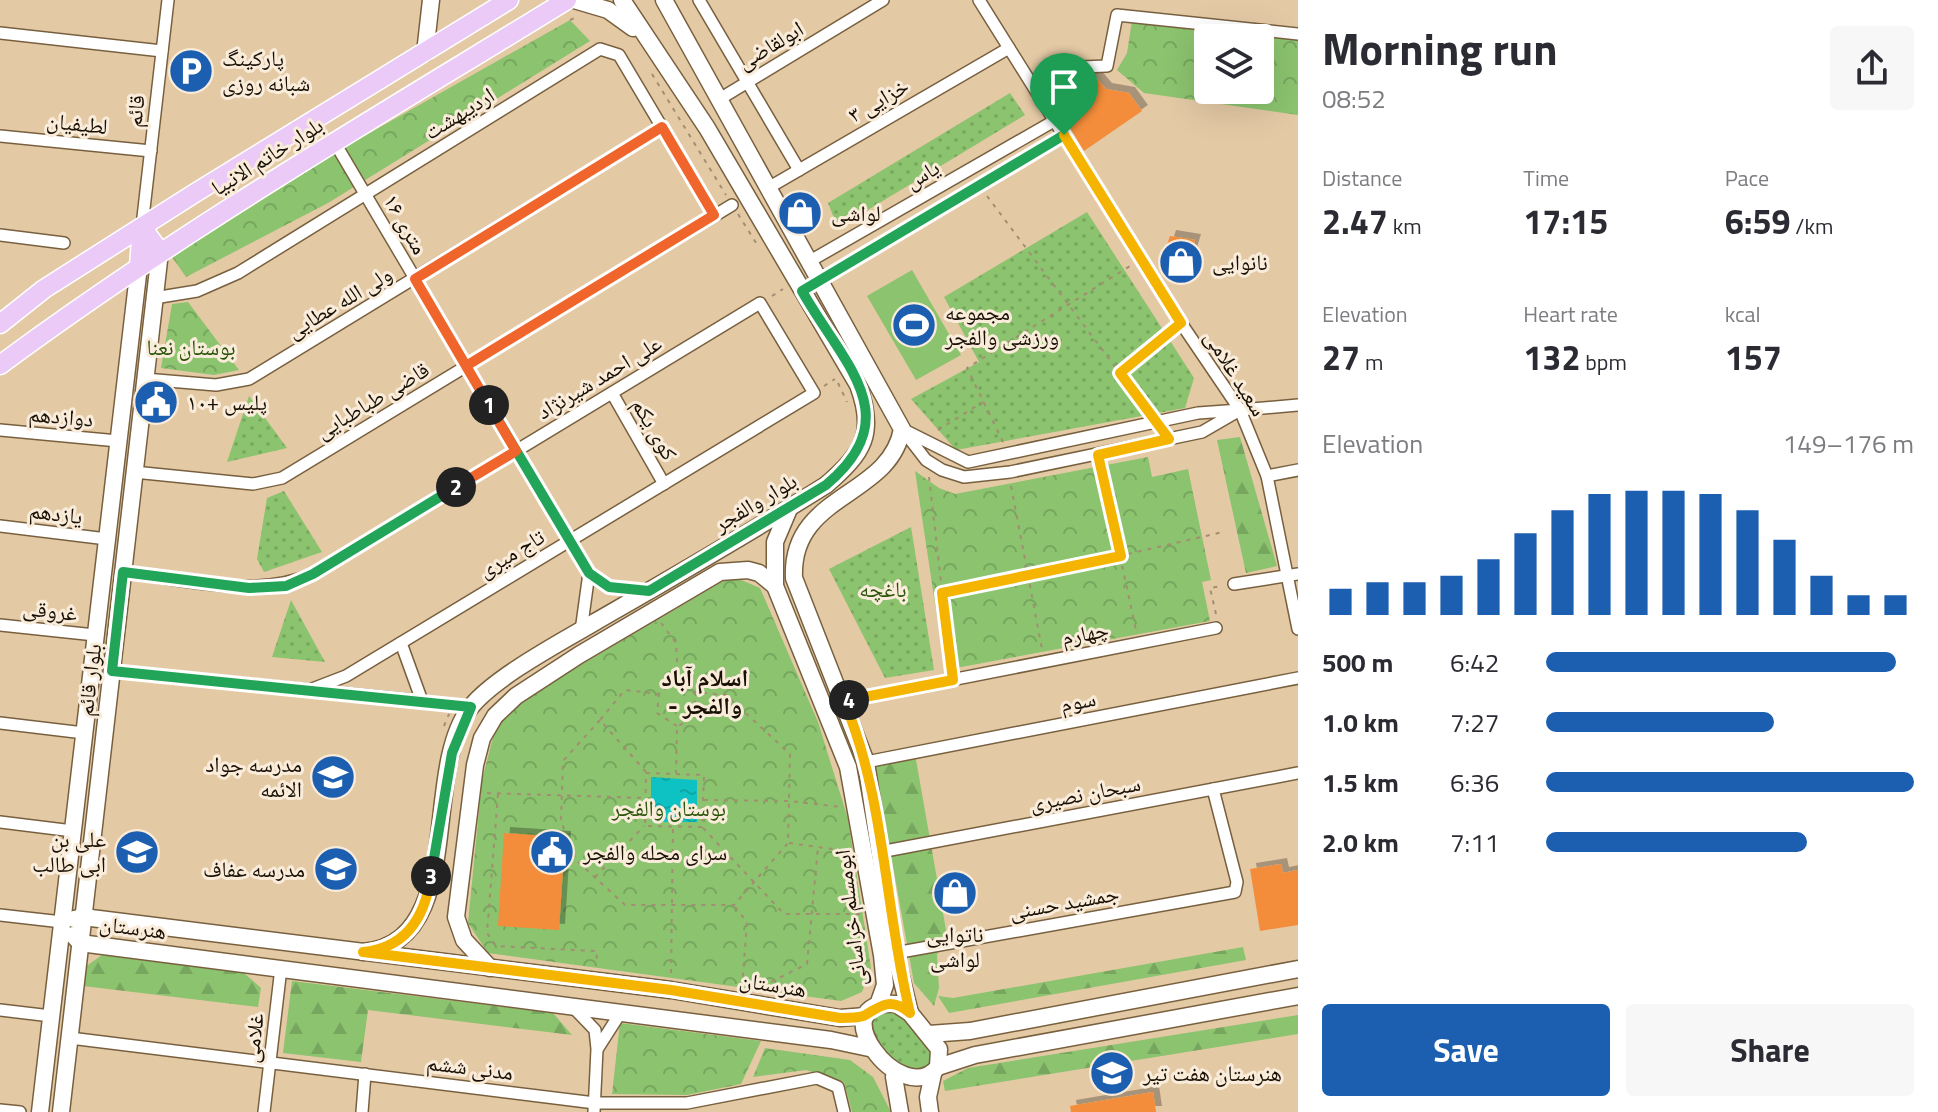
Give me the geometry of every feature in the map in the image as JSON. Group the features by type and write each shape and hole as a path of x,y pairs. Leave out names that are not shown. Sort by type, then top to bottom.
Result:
{"main road":[{"name":"بلوار خاتم الانبیا","path":"0,324 44,289 509,0"},
{"name":"بلوار خاتم الانبیا","path":"0,365 160,252 567,0"},
{"path":"574,0 608,10 646,40"},
{"name":"بلوار والفجر","path":"363,952 382,951 400,941 416,924 429,894 452,753 471,707 519,670 581,631 790,508 848,467 868,429 867,409 858,385 707,128 622,0"},
{"path":"664,0 902,429"},
{"path":"430,6 447,26 466,27"},
{"path":"421,90 429,73 430,6"},
{"path":"430,49 440,66 453,70"},
{"path":"142,227 160,252"},
{"path":"139,266 142,227"},
{"name":"بلوار قائم","path":"61,1112 160,252"},
{"path":"791,272 810,261"},
{"name":"بلوار قائم","path":"40,1112 139,266"},
{"path":"802,291 821,280"},
{"name":"بلوار والفجر","path":"794,578 793,555 799,537 892,459 902,429"},
{"name":"ابومسلم خراسانی","path":"790,508 775,542 775,586 848,767 873,853 910,1013"},
{"path":"490,968 464,940 456,917 471,793 482,738 495,716 516,696 720,572 733,569 759,573 775,586"},
{"name":"ابومسلم خراسانی","path":"794,578 866,762 876,914 885,985 872,1011"},
{"name":"هنرستان","path":"869,1048 835,1040 80,943 62,922 83,917 671,990 840,1018 872,1011"},
{"path":"929,1034 970,1031 1298,969"},
{"path":"930,1112 928,1097 936,1070 939,1049 910,1013 896,1004 872,1011 862,1033 869,1048 894,1077 910,1084 936,1070 975,1055 1298,996"},
{"path":"894,1077 900,1112"}],"street":[{"name":"قائم","path":"142,227 168,0"},
{"path":"699,0 799,170"},
{"name":"ابولقاضی","path":"718,100 883,0"},
{"name":"سعید غلامی","path":"979,0 1181,323 1240,410 1267,476 1293,575 1298,629"},
{"path":"1039,96 1082,67 1107,66 1117,15 1298,34"},
{"path":"0,33 162,51"},
{"name":"خزایی ۳","path":"768,188 1009,48"},
{"name":"اردیبهشت","path":"154,298 197,291 238,273 600,49 619,55 714,215"},
{"name":"یاس","path":"810,261 1054,121"},
{"name":"ولی الله عطایی","path":"145,379 216,385 249,379 662,127"},
{"name":"یاس","path":"821,280 1064,135"},
{"name":"لطیفیان","path":"0,136 151,151"},
{"name":"۱۶ متری","path":"335,143 589,573"},
{"name":"قاضی طباطبایی","path":"134,472 253,484 282,478 732,205"},
{"path":"0,235 64,243"},
{"name":"تاج میری","path":"307,691 346,676 814,393 760,303"},
{"name":"علی احمد شیرنژاد","path":"123,572 249,588 286,586 313,574 760,303"},
{"name":"کوی یکم","path":"612,393 664,484"},
{"path":"902,429 968,462 1198,413 1298,405"},
{"path":"902,429 926,460 942,470 964,477 1010,472 1202,432 1240,410"},
{"name":"دوازدهم","path":"0,430 118,441"},
{"path":"1267,476 1298,470"},
{"name":"یازدهم","path":"0,526 107,539"},
{"path":"581,631 589,573 609,587 649,591"},
{"path":"1234,584 1293,575"},
{"name":"غروقی","path":"0,625 95,635"},
{"name":"چهارم","path":"844,701 1216,628"},
{"path":"112,671 422,701 401,643"},
{"name":"سوم","path":"866,762 1298,678"},
{"path":"0,723 84,733"},
{"name":"سبحان نصیری","path":"873,853 1298,773"},
{"name":"جمشید حسنی","path":"895,953 1235,892 1238,888 1213,789"},
{"path":"0,822 73,831"},
{"path":"0,915 62,922"},
{"name":"غلامی","path":"264,1112 281,968"},
{"path":"571,1006 595,1030 594,1108"},
{"path":"0,1010 51,1016"},
{"path":"597,1049 621,1012"},
{"name":"مدنی ششم","path":"70,1038 365,1074 594,1108 689,1107 817,1078 838,1087 844,1112"},
{"path":"362,1112 365,1074"},
{"path":"0,1110 20,1112"}],"path":[{"path":"979,186 1153,417"},
{"path":"1008,451 967,368 1141,259"},
{"path":"760,303 784,289"},
{"path":"1120,373 1181,323"},
{"path":"938,430 984,401"},
{"path":"1098,455 1140,643"},
{"path":"926,460 953,680"},
{"path":"1010,472 1045,662"},
{"path":"942,593 1028,577 1223,532"},
{"path":"1216,628 1219,624 1210,588 1234,584"},
{"path":"652,612 676,643 678,678 694,692 726,695 790,754 788,843 734,905 625,905 576,860 561,821 563,761 625,690 659,694"},
{"path":"677,727 657,713 659,694 678,678"},
{"path":"677,727 696,715 694,692"},
{"path":"422,701 471,707"},
{"path":"595,877 645,826 646,773 600,720"},
{"path":"676,774 677,727"},
{"path":"646,773 704,775 702,827"},
{"path":"471,793 645,798"},
{"path":"498,794 487,933 496,946 597,951 596,971"},
{"path":"703,800 789,801 858,809"},
{"path":"645,826 702,827 784,914 876,914"},
{"path":"671,990 673,826"},
{"path":"788,843 873,853"},
{"path":"742,982 765,985 807,964 818,847"},
{"path":"734,905 747,922 740,1001"}],"green space":[{"path":"1133,14 1202,24 1194,24 1194,100 1144,93 1117,70 1127,53"},
{"path":"570,20 590,41 328,203 186,277 172,257 352,143"},
{"path":"1274,35 1298,38 1298,115 1221,104 1274,104"},
{"path":"1010,93 1025,115 838,228 828,203"},
{"path":"1087,212 1194,378 1185,408 956,450 911,399 979,362 944,297"},
{"name":"مجموعه ورزشی والفجر","path":"912,270 961,355 916,380 867,296"},
{"name":"بوستان نعنا","path":"188,302 239,370 214,375 161,368 172,304"},
{"path":"249,396 287,448 227,462"},
{"path":"1240,437 1277,566 1246,573 1217,440"},
{"path":"1148,457 1152,477 1188,469 1211,580 1202,582 1210,621 945,670 915,471 939,488 955,494"},
{"path":"284,491 322,552 264,572 257,559 267,498"},
{"name":"باغچه","path":"911,527 934,670 885,678 829,569"},
{"name":"بوستان والفجر","path":"732,576 760,588 818,722 848,819 871,968 862,992 841,1001 488,953 468,923 482,780 496,726 533,693"},
{"path":"291,600 325,662 272,657"},
{"path":"915,754 946,930 937,955 939,988 934,1006 914,983 874,761"},
{"path":"1243,947 1246,960 949,1013 938,996 953,998"},
{"path":"102,955 244,973 261,988 258,1007 83,986 85,967"},
{"path":"292,981 553,1013 572,1035 368,1010 361,1062 283,1053"},
{"path":"889,1009 908,1021 932,1054 928,1069 903,1077 873,1044 871,1020"},
{"path":"1298,1015 1298,1034 945,1091 943,1081 968,1068"},
{"path":"620,1023 761,1041 741,1084 687,1095 612,1094"},
{"path":"765,1048 850,1060 873,1077 891,1112 852,1112 844,1082 806,1070 753,1077"}],"water":[{"path":"651,777 697,780 697,822 651,822"}],"building":[{"path":"1094,75 1106,89 1129,93 1142,111 1084,151 1052,98 1083,77 1086,81"},
{"name":"نانوایی","path":"1170,236 1195,240 1184,277 1166,248"},
{"path":"504,833 565,837 559,930 498,926"},
{"path":"1281,864 1283,873 1298,870 1298,925 1260,931 1250,869"},
{"path":"1153,1092 1156,1112 1071,1112 1070,1106"}],"place":[{"name":"پارکینگ شبانه روزی","path":"191,71"},
{"name":"لواشی","path":"800,213"},
{"name":"نانوایی","path":"1181,262"},
{"name":"مجموعه ورزشی والفجر","path":"914,325"},
{"name":"پلیس +۱۰","path":"156,402"},
{"name":"مدرسه جواد الائمه","path":"333,777"},
{"name":"علی بن ابی طالب","path":"137,852"},
{"name":"سرای محله والفجر","path":"552,852"},
{"name":"مدرسه عفاف","path":"336,869"},
{"name":"ناتوایی لواشی","path":"955,893"},
{"name":"هنرستان هفت تیر","path":"1112,1073"}],"district":[{"name":"اسلام آباد - والفجر","path":"705,691"}],"route":[{"path":"1064,135 802,291 858,385 867,409 868,429 862,446 848,467 826,485 649,591 609,587 589,573 466,366 714,215 662,127 415,279 466,366 516,451 313,574 286,586 249,588 123,572 112,671 471,707 462,720 452,753 429,894 416,924 400,941 382,951 363,952 671,990 840,1018 866,1016 878,1005 887,1003 903,1007 910,1013 895,953 866,762 844,701 953,680 942,593 1121,556 1098,455 1169,439 1120,373 1181,323 1064,135"}]}
